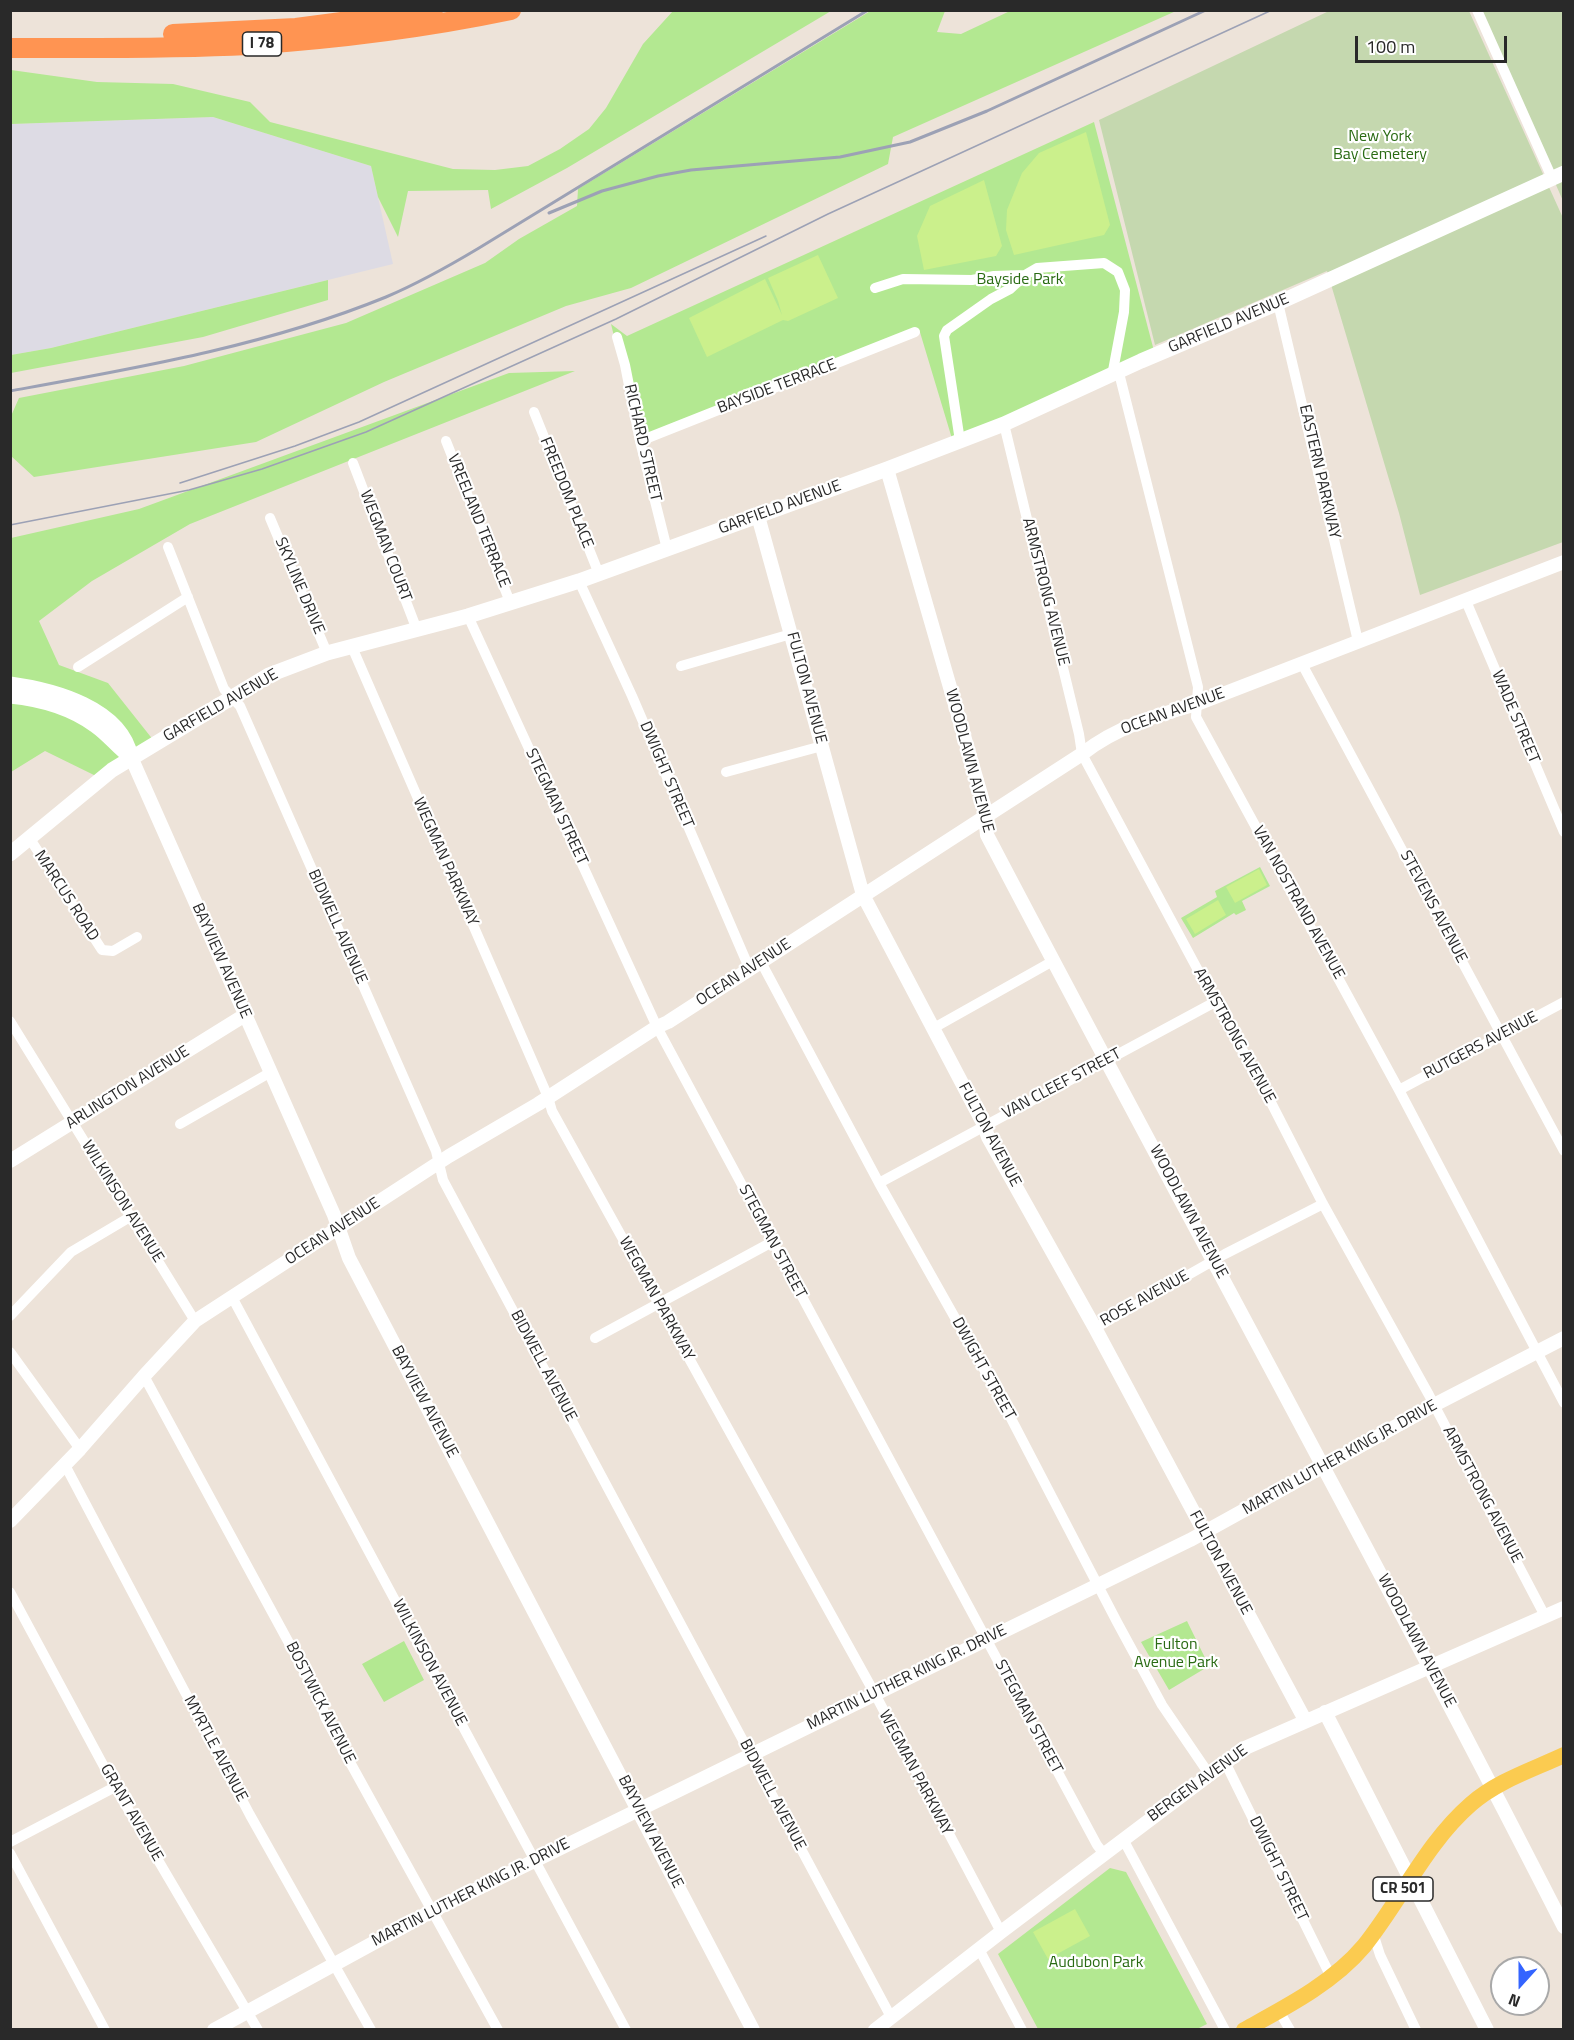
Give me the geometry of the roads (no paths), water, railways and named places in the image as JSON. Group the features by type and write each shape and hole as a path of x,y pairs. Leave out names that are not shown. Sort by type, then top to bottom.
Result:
{"highway":[{"name":"I 78","path":"10,34 182,34 251,31 341,23 433,10"},
{"name":"I 78","path":"10,48 180,47 292,42 403,29 511,10"}],"main road":[{"name":"GARFIELD AVENUE","path":"10,854 112,770 268,675 327,653 468,616 579,581 1004,424 1558,176"},
{"name":"BAYVIEW AVENUE","path":"10,684 46,697"},
{"name":"BAYVIEW AVENUE","path":"10,696 46,697 77,702 104,718 126,740 131,757"},
{"name":"CR 501","path":"1245,2030 1331,1977 1363,1947 1410,1878 1454,1820 1493,1787 1563,1755"}],"street":[{"path":"1477,10 1558,176"},
{"path":"960,441 944,336 947,330 991,299 1010,289 1025,275 1037,268 1104,263 1118,272 1125,290 1116,374"},
{"path":"874,288 903,279 972,280 994,276 1025,275"},
{"name":"EASTERN PARKWAY","path":"1278,303 1358,641"},
{"name":"BAYSIDE TERRACE","path":"640,441 915,332"},
{"name":"RICHARD STREET","path":"616,337 625,364 640,441 667,549"},
{"name":"VAN NOSTRAND AVENUE","path":"1116,374 1198,687 1196,717 1399,1090 1563,1403"},
{"name":"FREEDOM PLACE","path":"534,412 599,574"},
{"name":"ARMSTRONG AVENUE","path":"1004,424 1082,754 1215,1002 1259,1079 1323,1204 1434,1405 1545,1616"},
{"name":"VREELAND TERRACE","path":"446,441 510,602"},
{"name":"WEGMAN COURT","path":"353,463 417,630"},
{"name":"WOODLAWN AVENUE","path":"887,469 984,805 987,835 1324,1466 1493,1787 1563,1927"},
{"name":"FULTON AVENUE","path":"758,516 863,895 984,1125 988,1137 1095,1328 1305,1720"},
{"name":"SKYLINE DRIVE","path":"270,518 327,653"},
{"name":"BIDWELL AVENUE","path":"168,547 224,689 240,706 436,1151 443,1180 891,2017"},
{"name":"OCEAN AVENUE","path":"10,1521 65,1466 195,1321 338,1230 439,1162 668,1022 1096,743 1144,719 1197,704 1563,562"},
{"name":"DWIGHT STREET","path":"579,581 755,966 1003,1403 1162,1705 1209,1774"},
{"path":"78,667 188,597"},
{"name":"WADE STREET","path":"1466,601 1563,832"},
{"name":"STEGMAN STREET","path":"468,616 657,1027 1097,1845 1104,1854"},
{"path":"681,666 791,634"},
{"name":"WEGMAN PARKWAY","path":"352,647 548,1097 552,1111 875,1694 1001,1932"},
{"name":"STEVENS AVENUE","path":"1302,663 1563,1150"},
{"path":"726,772 822,746"},
{"name":"BAYVIEW AVENUE","path":"131,757 271,1072 349,1258 753,2030"},
{"name":"MARCUS ROAD","path":"30,839 102,950 113,951 137,937"},
{"path":"932,1029 1053,962"},
{"name":"VAN CLEEF STREET","path":"879,1183 1215,1002"},
{"name":"RUTGERS AVENUE","path":"1399,1090 1563,1002"},
{"name":"ARLINGTON AVENUE","path":"10,1161 245,1015"},
{"name":"WILKINSON AVENUE","path":"11,1024 195,1321"},
{"path":"180,1124 271,1072"},
{"name":"ROSE AVENUE","path":"1095,1328 1214,1260 1323,1204"},
{"path":"10,1316 71,1252 130,1217"},
{"path":"595,1338 772,1242"},
{"name":"WILKINSON AVENUE","path":"232,1298 626,2030"},
{"name":"MARTIN LUTHER KING JR. DRIVE","path":"214,2030 432,1911 1204,1531 1434,1405 1563,1338"},
{"path":"10,1352 80,1449"},
{"name":"BOSTWICK AVENUE","path":"144,1376 321,1702 325,1717 498,2030"},
{"name":"MYRTLE AVENUE","path":"65,1466 250,1815 371,2030"},
{"name":"GRANT AVENUE","path":"10,1592 115,1787 258,2030"},
{"name":"BERGEN AVENUE","path":"875,2030 1245,1748 1563,1608"},
{"path":"1325,1712 1487,2030"},
{"name":"DWIGHT STREET","path":"1225,1762 1331,1977"},
{"path":"10,1842 115,1787"},
{"path":"1123,1839 1225,2030"},
{"path":"10,1853 105,2030"},
{"path":"1373,1933 1380,1955 1416,2030"},
{"path":"979,1949 1022,2030"},
{"path":"1279,2011 1290,2030"}],"tram line":[{"path":"10,525 189,490 262,469 366,432 616,319 828,214 1272,10"},
{"path":"180,483 295,446 359,422 766,236"}],"railway":[{"path":"10,391 201,354 294,329 398,292 479,248 868,10"},
{"path":"549,213 602,191 658,176 691,170 840,157 910,142 987,111 1206,10"}],"park label":[{"name":"New York Bay Cemetery","path":"1380,146"},
{"name":"Bayside Park","path":"1020,280"},
{"name":"Fulton Avenue Park","path":"1176,1654"},
{"name":"Audubon Park","path":"1096,1963"}]}
